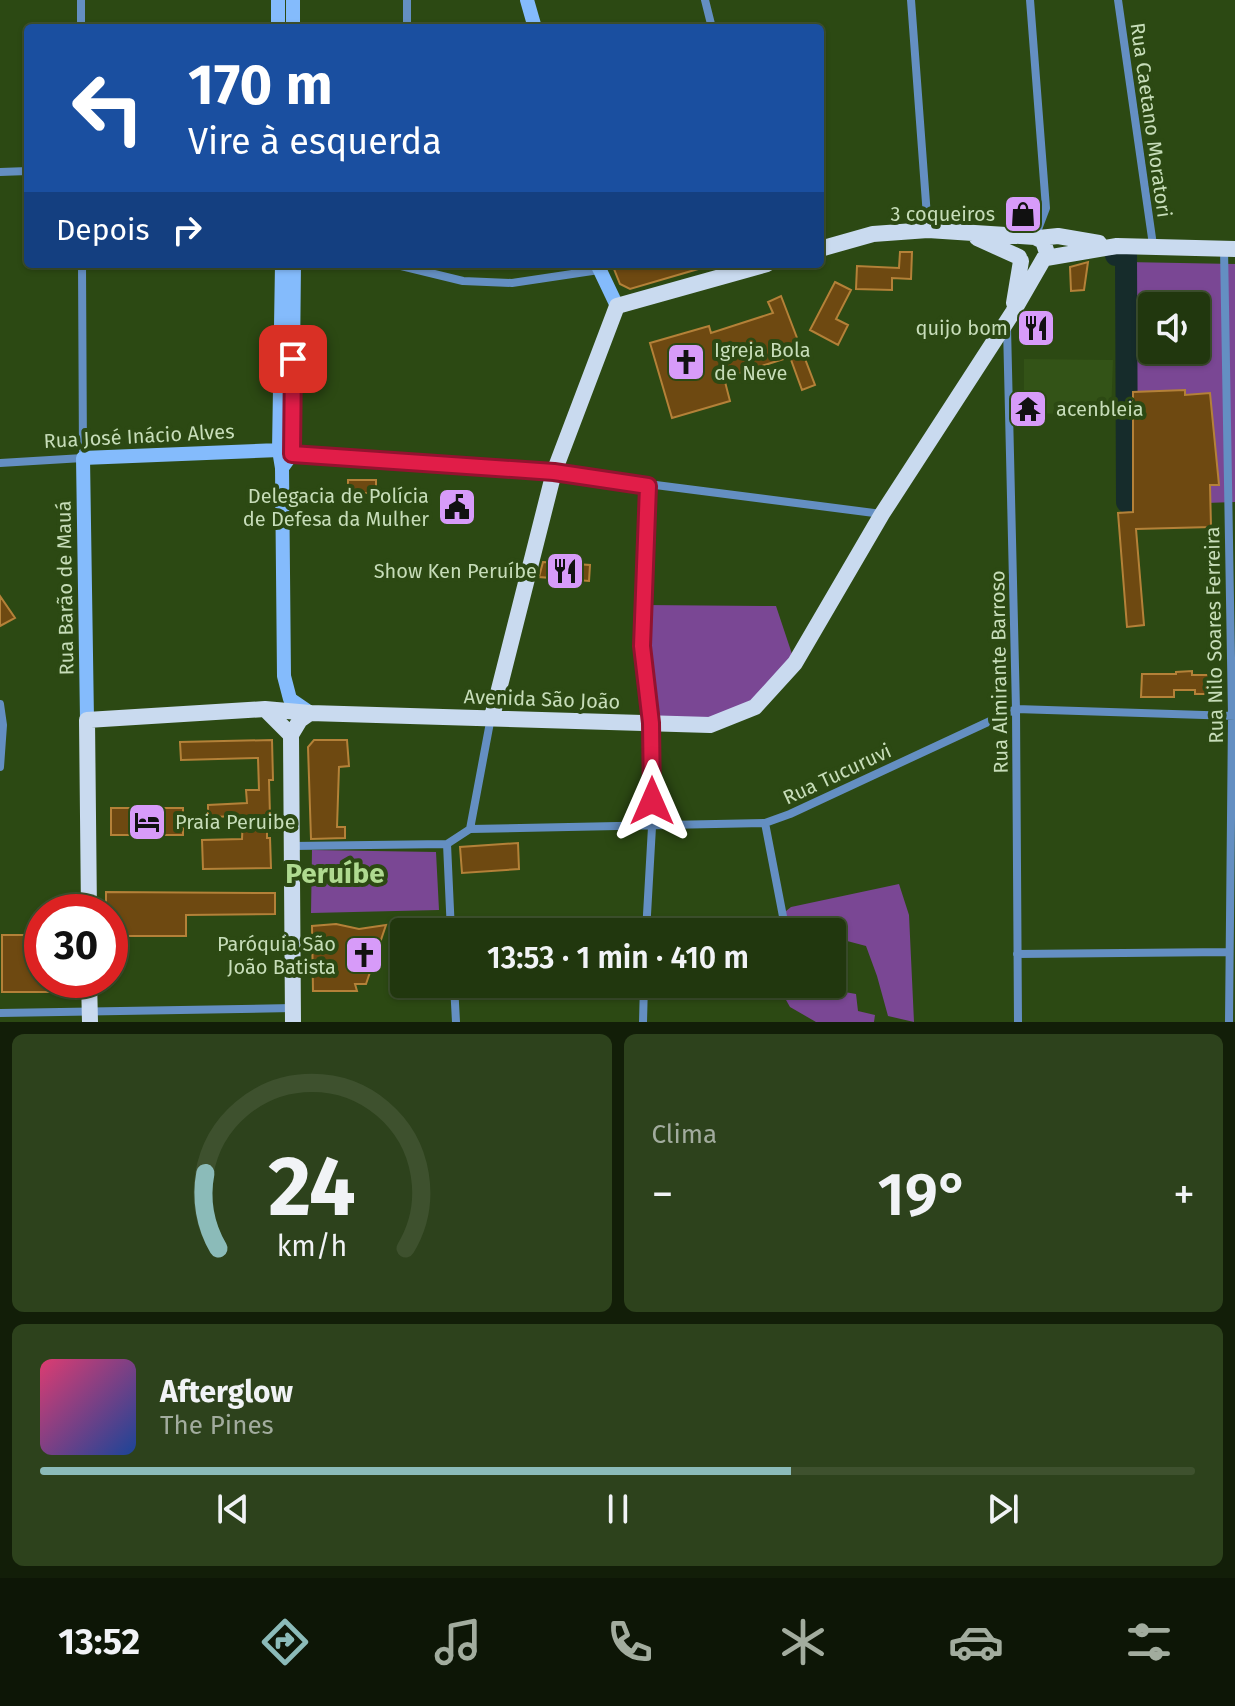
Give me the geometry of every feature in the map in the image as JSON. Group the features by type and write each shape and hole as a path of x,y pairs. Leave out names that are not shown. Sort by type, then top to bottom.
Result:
{"main road":[{"path":"278,0 278,24"},
{"path":"293,0 293,24"},
{"path":"527,0 534,24"},
{"path":"824,248 873,234 928,230 1058,236 1117,246"},
{"path":"965,232 1030,266 1117,246 1230,249"},
{"path":"1010,317 1020,243 1034,237"},
{"path":"1034,237 1047,249 1043,261"},
{"name":"Avenida São João","path":"87,720 265,709 710,725 755,707 795,663 882,514 1043,261"},
{"path":"282,268 286,452"},
{"path":"293,1015 291,735 300,720 310,713 290,699 284,676 282,468 286,452 294,268"},
{"path":"492,717 554,472 617,306 598,268"},
{"path":"617,306 753,268"},
{"name":"Rua José Inácio Alves","path":"83,458 286,452"},
{"name":"Rua Barão de Mauá","path":"83,458 89,894"},
{"path":"265,709 291,735"}],"street":[{"path":"81,0 81,24"},
{"path":"407,0 407,24"},
{"path":"705,0 711,24"},
{"path":"911,0 928,230"},
{"path":"1030,0 1046,208 1034,237"},
{"name":"Rua Caetano Moratori","path":"1118,0 1153,245"},
{"path":"0,172 24,171"},
{"name":"Rua Nilo Soares Ferreira","path":"1229,1022 1233,716 1230,249"},
{"name":"Rua Barão de Mauá","path":"82,268 83,458"},
{"path":"417,268 463,281 512,283 593,268"},
{"name":"Rua Almirante Barroso","path":"1010,317 1018,1022"},
{"path":"286,452 554,472 882,514"},
{"name":"Rua José Inácio Alves","path":"0,463 83,458"},
{"path":"647,918 652,827 651,723 642,646 648,486"},
{"path":"0,704 3,725 0,767"},
{"name":"Rua Tucuruvi","path":"470,829 765,823 1016,709 1233,716"},
{"path":"292,846 447,844 470,829 492,717"},
{"path":"765,823 783,918"},
{"path":"447,844 450,918"},
{"path":"1017,954 1229,952"},
{"path":"455,998 456,1022"},
{"path":"643,1022 644,998"},
{"path":"0,1013 90,1017 293,1015"}],"shaded area":[{"path":"1126,262 1235,264 1235,502 1118,506"},
{"path":"1024,359 1113,360 1111,415 1024,413"},
{"path":"644,605 776,606 795,663 755,707 710,725 651,723 642,646"},
{"path":"312,850 436,852 439,910 311,913"},
{"path":"899,884 909,915 914,1022 888,1016 866,946 846,941 846,918 777,918 791,907"},
{"path":"846,992 856,994 858,1011 875,1015 874,1022 816,1022 790,1007 785,998 846,998"}],"building":[{"path":"900,252 912,252 911,279 892,278 892,290 856,289 857,266 899,268"},
{"path":"1088,262 1084,290 1071,291 1070,267"},
{"path":"614,268 702,268 630,289 620,284"},
{"path":"835,282 851,290 836,319 848,325 838,345 810,330"},
{"path":"781,296 815,385 802,390 790,357 724,378 730,401 672,418 650,343 709,326 711,333 773,313 768,302"},
{"path":"1185,390 1185,395 1210,393 1219,485 1210,485 1211,527 1136,529 1144,625 1127,627 1118,513 1133,512 1133,392"},
{"path":"348,480 376,480 376,493 348,493"},
{"name":"Show Ken Peruíbe","path":"543,562 590,565 589,581 539,577"},
{"path":"0,596 15,618 0,626"},
{"path":"1192,671 1192,675 1209,675 1209,694 1174,690 1174,697 1141,697 1142,674"},
{"path":"272,740 273,780 269,780 270,815 267,815 271,868 203,869 202,840 242,839 243,816 208,817 208,805 247,803 246,790 259,790 258,758 181,760 180,742"},
{"path":"314,740 347,740 349,766 339,767 337,827 345,827 345,838 311,839 308,747"},
{"name":"Praia Peruibe","path":"111,808 183,808 183,835 111,835"},
{"path":"518,843 519,869 462,873 460,847"},
{"path":"275,893 275,914 186,915 186,936 128,936 128,894 106,894"},
{"path":"336,924 359,929 386,925 366,984 355,984 357,991 313,991 312,926"},
{"path":"2,935 24,935 24,992 2,992"}],"waterway":[{"path":"1116,255 1126,255 1127,502"}],"place":[{"name":"3 coqueiros","path":"1023,214"},
{"name":"quijo bom","path":"1036,328"},
{"name":"Igreja Bola de Neve","path":"686,362"},
{"name":"acenbleia","path":"1028,409"},
{"name":"Delegacia de Polícia de Defesa da Mulher","path":"457,507"},
{"name":"Show Ken Peruíbe","path":"565,571"},
{"name":"Praia Peruibe","path":"147,822"},
{"name":"Paróquia São João Batista","path":"364,955"}],"district":[{"name":"Peruíbe","path":"335,873"}],"route":[{"path":"293,359 292,454 554,472 648,486 642,646 651,723 652,801"}]}
